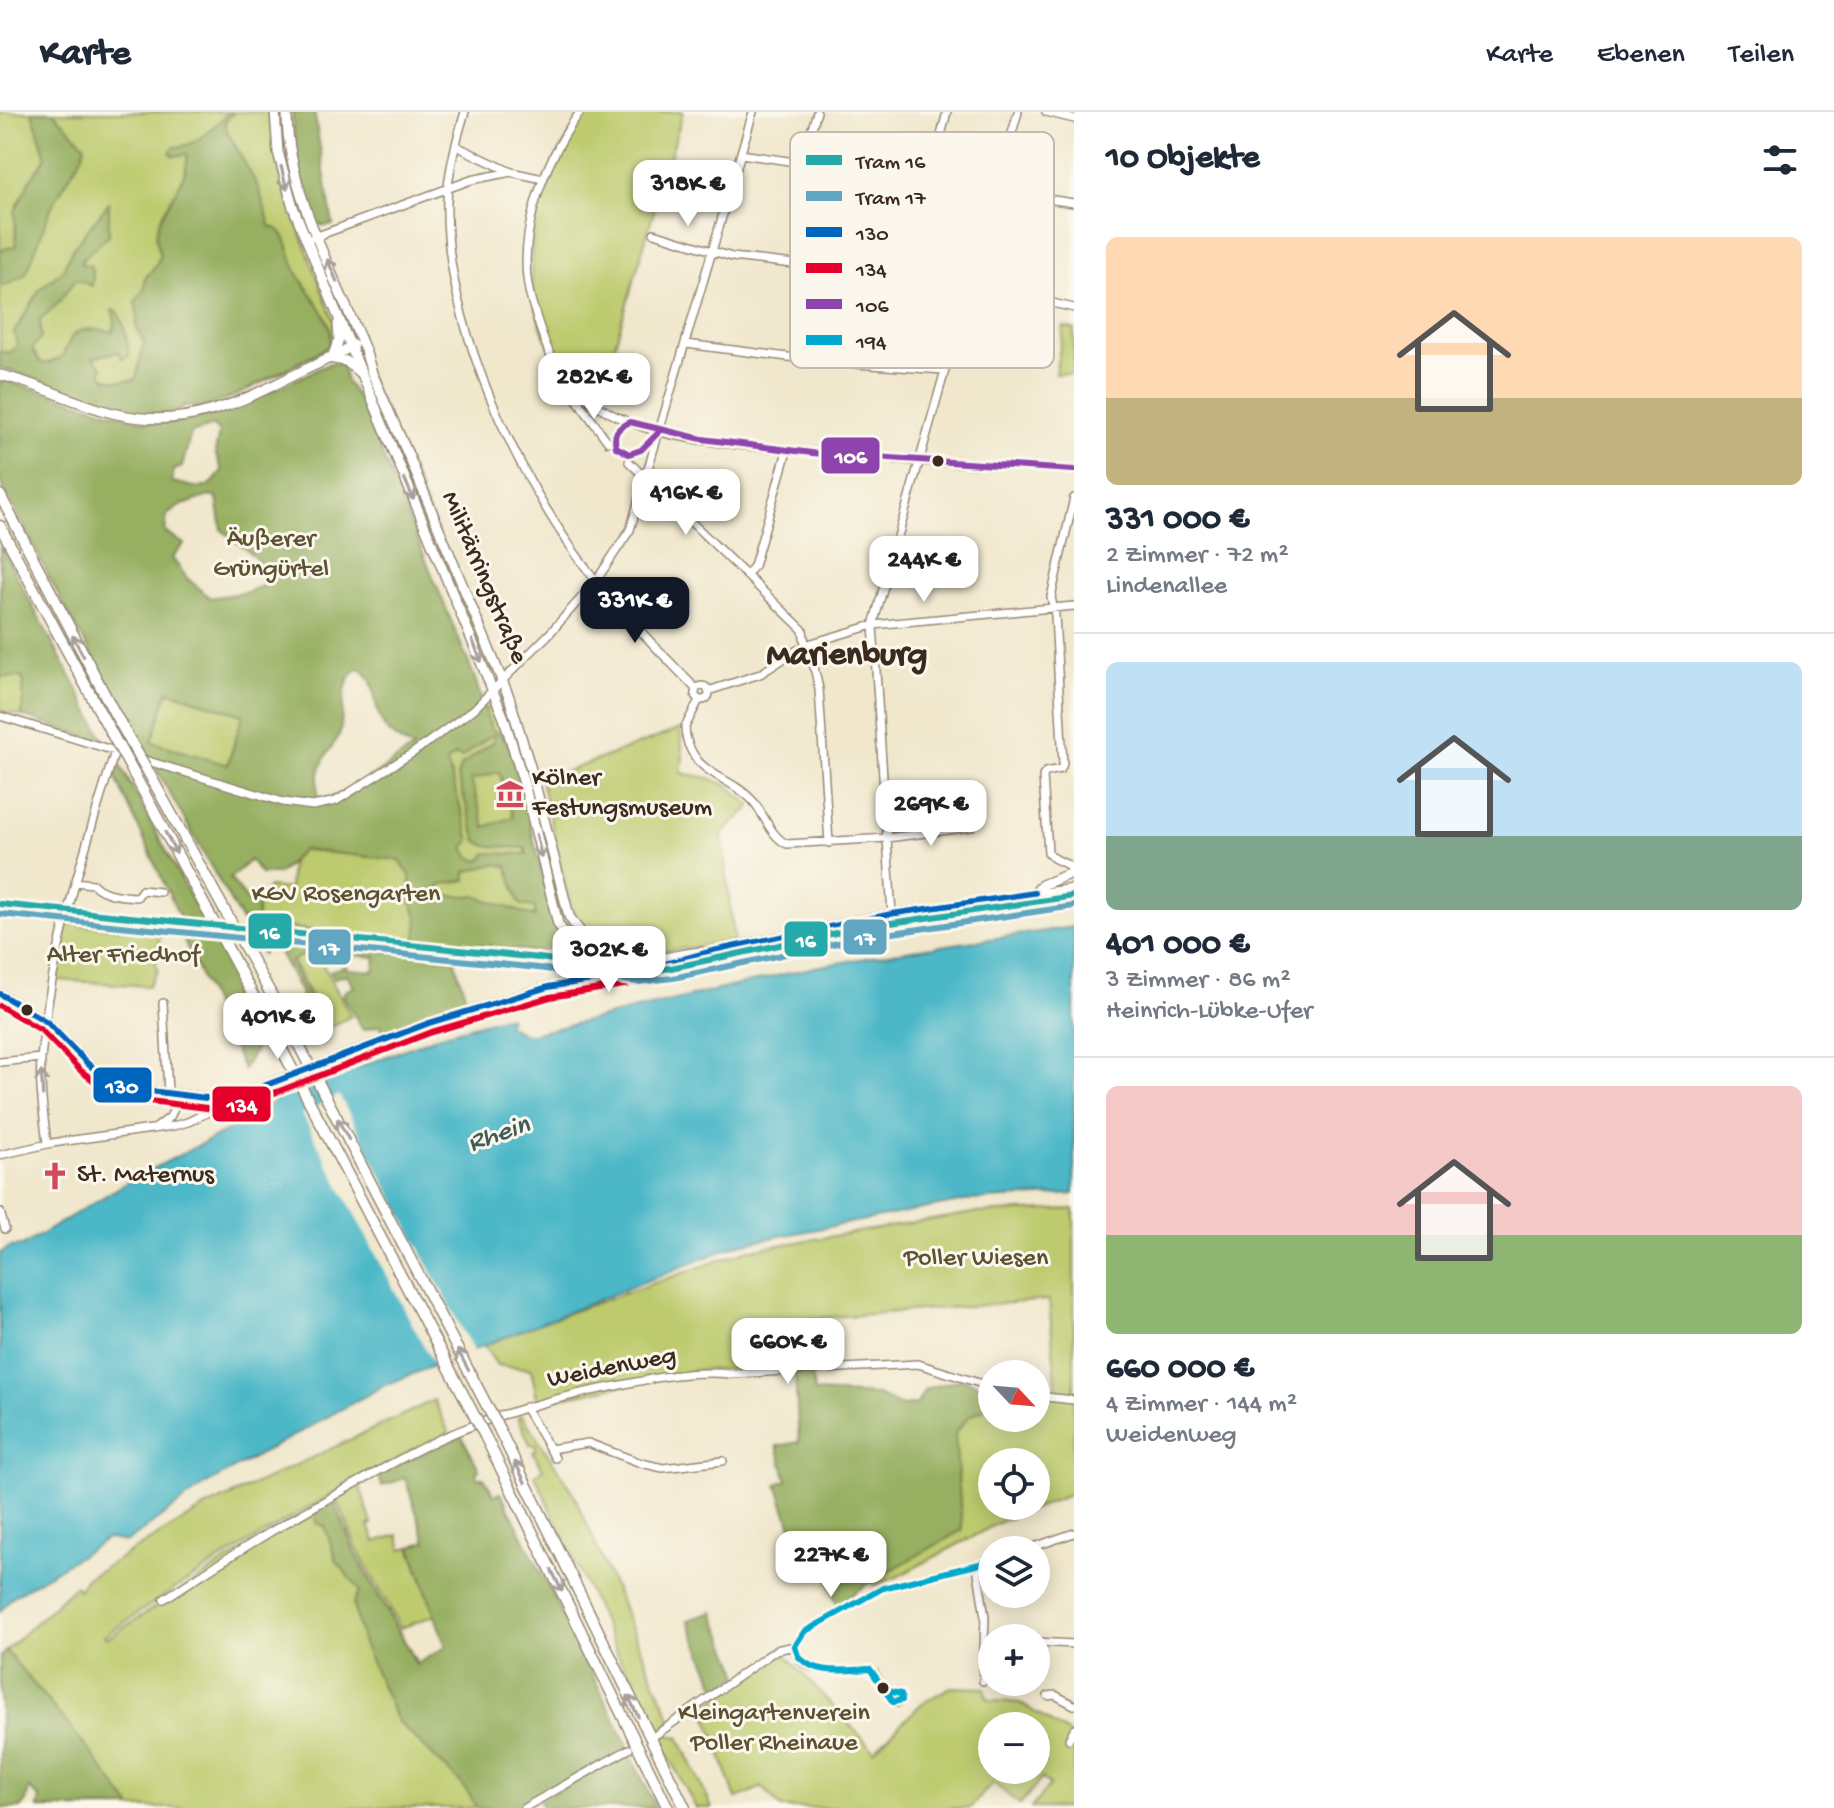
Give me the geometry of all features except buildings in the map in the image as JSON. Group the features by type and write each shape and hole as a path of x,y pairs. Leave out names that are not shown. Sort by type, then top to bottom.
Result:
{"highway":[{"path":"0,495 115,714 293,1034 499,1429 685,1808"},
{"path":"0,526 485,1436 668,1808"}],"main road":[{"name":"Militärringstraße","path":"275,112 284,178 306,240 351,347 410,459 502,681 532,773 569,916 575,927 594,945 638,960 713,951"},
{"name":"Militärringstraße","path":"287,112 295,175 357,330 367,374 518,759 558,924 597,967 597,974"},
{"path":"330,356 339,339 337,316"},
{"path":"0,375 108,412 144,419 197,416 227,406 351,347 357,330"},
{"path":"330,356 346,361 367,374"},
{"path":"1035,893 1046,883 1074,872"},
{"path":"573,982 628,974 713,951 892,914 1074,889"},
{"path":"580,951 621,966 648,968"},
{"path":"0,994 47,1022 88,1064 109,1080 134,1089 214,1099 248,1092 429,1023 638,960"}],"street":[{"path":"465,112 448,188 448,217 453,271 462,312 483,377 501,421 542,502 596,581 696,689"},
{"path":"580,112 554,151 543,179 533,212 529,243 530,296 556,366 575,389 630,422 704,440 787,451 1074,470"},
{"path":"0,716 283,802 319,806 343,797 392,767 474,709 596,581 630,530 753,112"},
{"path":"811,132 817,112"},
{"path":"942,132 947,112"},
{"path":"1012,132 1018,112"},
{"path":"1046,112 1074,119"},
{"path":"456,146 511,172 543,179"},
{"path":"741,154 790,161"},
{"path":"306,240 471,180 511,172"},
{"path":"1054,200 1074,203"},
{"path":"654,233 713,252 790,265"},
{"path":"1054,303 1074,308"},
{"path":"686,344 790,357"},
{"path":"892,914 873,625 944,370 915,368"},
{"path":"575,389 572,393 608,442"},
{"path":"747,575 754,566 787,451"},
{"path":"629,462 803,630 819,689 829,843"},
{"path":"1074,498 1051,597 1057,646 1063,764 1059,770 1046,772 1043,776 1047,849 1052,858 1069,865 1074,872"},
{"path":"708,691 760,674 805,645 873,625 1074,606"},
{"path":"696,689 703,686 708,691"},
{"path":"696,689 695,696 699,700"},
{"path":"708,691 707,698 699,700 685,727 688,745 697,760 710,772 736,784 743,791 760,809 780,841 795,846 971,827 970,810"},
{"path":"47,1144 41,1058 64,923 115,751"},
{"path":"75,882 93,884 99,891 116,895 137,897 142,890 160,892"},
{"path":"163,1003 168,1092"},
{"path":"0,1062 41,1058"},
{"path":"0,1155 47,1144 188,1122 248,1092"},
{"path":"154,1129 170,1117 181,1094"},
{"path":"0,1212 5,1229"},
{"name":"Weidenweg","path":"164,1599 257,1540 403,1458 440,1439 525,1407 634,1382 701,1372 730,1374 918,1364 978,1383"},
{"path":"1050,1397 1074,1400"},
{"name":"Weidenweg","path":"525,1407 555,1458"},
{"path":"550,1449 588,1443 663,1468 711,1467 723,1461"},
{"path":"1050,1541 1074,1533"},
{"path":"887,1691 870,1669 806,1666 796,1657 795,1646 804,1632 874,1593 895,1585 977,1566 986,1624"},
{"path":"1050,1643 1074,1644"},
{"path":"657,1734 776,1650 795,1646"},
{"path":"1050,1696 1055,1695 1074,1705"},
{"path":"1069,1739 1074,1729"},
{"path":"524,1808 629,1749"}],"green space":[{"path":"0,112 272,112 280,178 334,322 335,341 324,351 239,394 202,408 184,405 181,410 161,414 115,408 0,368"},
{"path":"32,112 53,112 85,145 83,154 52,206 28,269 24,275 5,286 0,283 0,250 16,246 15,211 30,180 46,157"},
{"path":"229,112 234,112 225,122 227,131 258,187 271,227 285,238 298,274 327,320 331,339 328,347 239,394 202,408 184,405 181,410 160,414 114,408 0,368 0,352 12,352 17,344 14,333 40,289 62,271 73,248 109,203 109,235 83,258 81,264 90,265 92,286 76,279 40,320 41,337 32,349 41,363 61,358 73,335 78,332 89,329 113,332 115,321 112,310 118,312 122,322 129,356 122,359 119,352 93,357 103,368 101,372 105,378 122,381 136,379 144,342 136,326 138,316 135,302 144,290 145,278 158,261 158,226 187,164 187,154 173,156 170,152 174,147 197,140"},
{"path":"292,112 314,112 333,225 316,223 300,169"},
{"path":"588,112 683,112 598,402 566,373 545,338 535,305 531,271 533,236 540,202 552,169 568,139"},
{"path":"1064,327 1074,329 1074,374 1055,374"},
{"path":"358,354 408,462 495,670 490,672"},
{"name":"Äußerer Grüngürtel","path":"330,363 342,364 346,381 361,403 474,676 491,729 508,743 550,911 563,938 581,957 449,941 438,940 437,944 366,936 416,941 418,918 411,902 410,875 399,860 303,850 278,874 261,874 250,860 230,878 248,901 258,903 256,924 243,923 63,604 0,481 0,379 146,422 183,422 229,411","holes":["213,426 219,432 215,453 222,470 217,478 201,488 172,482 174,470 182,467 191,433","209,496 217,498 222,530 258,561 263,568 265,585 247,592 210,598 187,578 172,558 184,544 165,532 167,515 180,506","359,668 367,675 386,729 414,748 353,789 319,802 319,774 339,734 349,680","168,691 243,715 228,765 152,742","493,734 494,741 462,765 457,775 477,841 487,846 525,848 527,854 486,853 479,861 470,857 464,848 470,840 447,762 456,755 461,758","499,772 513,817 485,827 471,780","495,864 507,866 519,902 535,907 535,917 476,896 430,896 443,884 466,880 466,872"]},
{"path":"0,545 106,743 22,716 24,681 20,677 0,677"},
{"path":"0,677 21,677 24,681 22,716 0,711"},
{"path":"168,691 243,715 227,766 152,742"},
{"path":"504,694 536,798 562,911 585,942 619,960 584,946 571,935 560,918 522,761 501,699"},
{"name":"KGV Rosengarten","path":"493,705 498,712 526,806 554,922 563,938 581,957 449,941 438,940 437,944 243,923 157,770 294,812 318,812","holes":["250,860 261,874 278,874 291,863 289,889 269,887 258,903 248,901 230,878"]},
{"path":"680,729 681,773 709,778 729,786 751,806 722,834 734,941 664,951 619,948 600,940 583,926 570,904 541,781"},
{"path":"117,759 243,995 233,1000 255,1050 243,1069 180,932 195,932 190,919 180,918 113,772"},
{"name":"Alter Friedhof","path":"67,924 160,932 158,970 148,986 57,980"},
{"path":"252,938 454,959 468,1004 383,1032 380,1025 363,1030 343,995 354,987 347,974 334,978 330,971 346,966 347,969 374,971 376,957 336,954 324,958 314,948 290,962 325,1028 327,1040 322,1043 299,1003 301,994 278,950 267,946 262,954"},
{"path":"314,949 351,1016 328,1028 292,961"},
{"name":"Poller Wiesen","path":"1074,1209 1074,1493 1050,1502 1050,1448 978,1448 978,1520 1005,1520 895,1578 875,1585 870,1582 962,1530 954,1434 969,1416 978,1412 978,1432 1050,1432 1050,1395 1057,1396 1049,1300 769,1322 774,1369 697,1370 538,1402 531,1369 497,1365 482,1343 749,1250 973,1213"},
{"path":"812,1371 814,1392 877,1395 902,1406 917,1404 925,1389 962,1379 978,1384 978,1412 969,1416 955,1434 962,1530 870,1582 837,1605 825,1569 815,1572 810,1554 801,1557 777,1484 787,1480 777,1446 799,1442 795,1373"},
{"path":"434,1400 449,1433 273,1528 104,1636 107,1638 263,1538 333,1498 355,1552 498,1808 128,1808 5,1651 75,1586 79,1590 85,1579 205,1508"},
{"path":"522,1415 574,1494 672,1721 656,1732 535,1475 543,1469 533,1452 536,1445 530,1444 518,1417"},
{"path":"461,1435 479,1469 477,1478 484,1478 494,1495 501,1493 628,1746 517,1808 476,1808 457,1779 397,1721 363,1644 353,1604 360,1591 336,1560 325,1526 316,1523 314,1509 333,1498 355,1552 416,1664 446,1647 411,1547 426,1541 405,1478 382,1486 378,1474"},
{"path":"359,1484 375,1542 398,1535 402,1549 410,1547 435,1615 401,1628 357,1549 336,1496"},
{"path":"713,1612 740,1675 717,1688 688,1620"},
{"path":"6,1651 85,1745 132,1808 38,1808 40,1798 29,1789 26,1801 20,1808 0,1808 0,1657"},
{"name":"Kleingartenverein Poller Rheinaue","path":"783,1652 874,1751 922,1703 951,1687 978,1688 978,1696 1020,1703 1034,1712 978,1712 978,1784 992,1784 970,1808 781,1808 762,1787 736,1799 704,1707"},
{"name":"Kleingartenverein Poller Rheinaue","path":"1050,1722 1074,1737 1074,1808 1031,1808 1050,1785"},
{"path":"658,1736 679,1737 712,1808 696,1808"},
{"path":"629,1751 656,1808 543,1808 539,1801"},
{"name":"Kleingartenverein Poller Rheinaue","path":"994,1784 1037,1784 1020,1804"}],"water":[{"name":"Rhein","path":"1074,927 1074,1194 970,1200 739,1244 385,1385 208,1483 127,1542 107,1539 12,1597 0,1612 0,1253 10,1247 22,1246 131,1180 248,1120 262,1108 285,1096 441,1035 508,1016 507,1025 527,1035 815,967"}],"pier":[{"path":"339,1095 475,1354 436,1369 302,1114"}],"tram line":[{"name":"16","path":"0,904 539,958 638,972 671,968 864,927 1074,896"},
{"name":"17","path":"0,914 538,968 638,982 673,978 866,937 1074,906"}],"transit line":[{"name":"106","path":"630,422 702,439 812,453 1074,470"},
{"name":"106","path":"630,422 619,429 615,438 616,447 629,454 641,450 660,431"},
{"name":"130","path":"0,994 47,1022 88,1064 109,1080 134,1089 214,1099 248,1092 429,1023 548,987 628,974 713,951 892,914 1035,893"},
{"name":"134","path":"0,1006 41,1030 81,1071 105,1089 133,1099 215,1109 251,1102 432,1032 550,997 630,984 715,961 894,924 1037,903"},
{"name":"194","path":"795,1646 804,1632 883,1588 978,1564"},
{"name":"194","path":"795,1646 798,1656 813,1667 870,1669 893,1702 902,1700 901,1694 887,1691"}],"place":[{"name":"Kölner Festungsmuseum","path":"510,794"},
{"name":"St. Maternus","path":"55,1176"}],"district":[{"name":"Marienburg","path":"847,657"}]}
